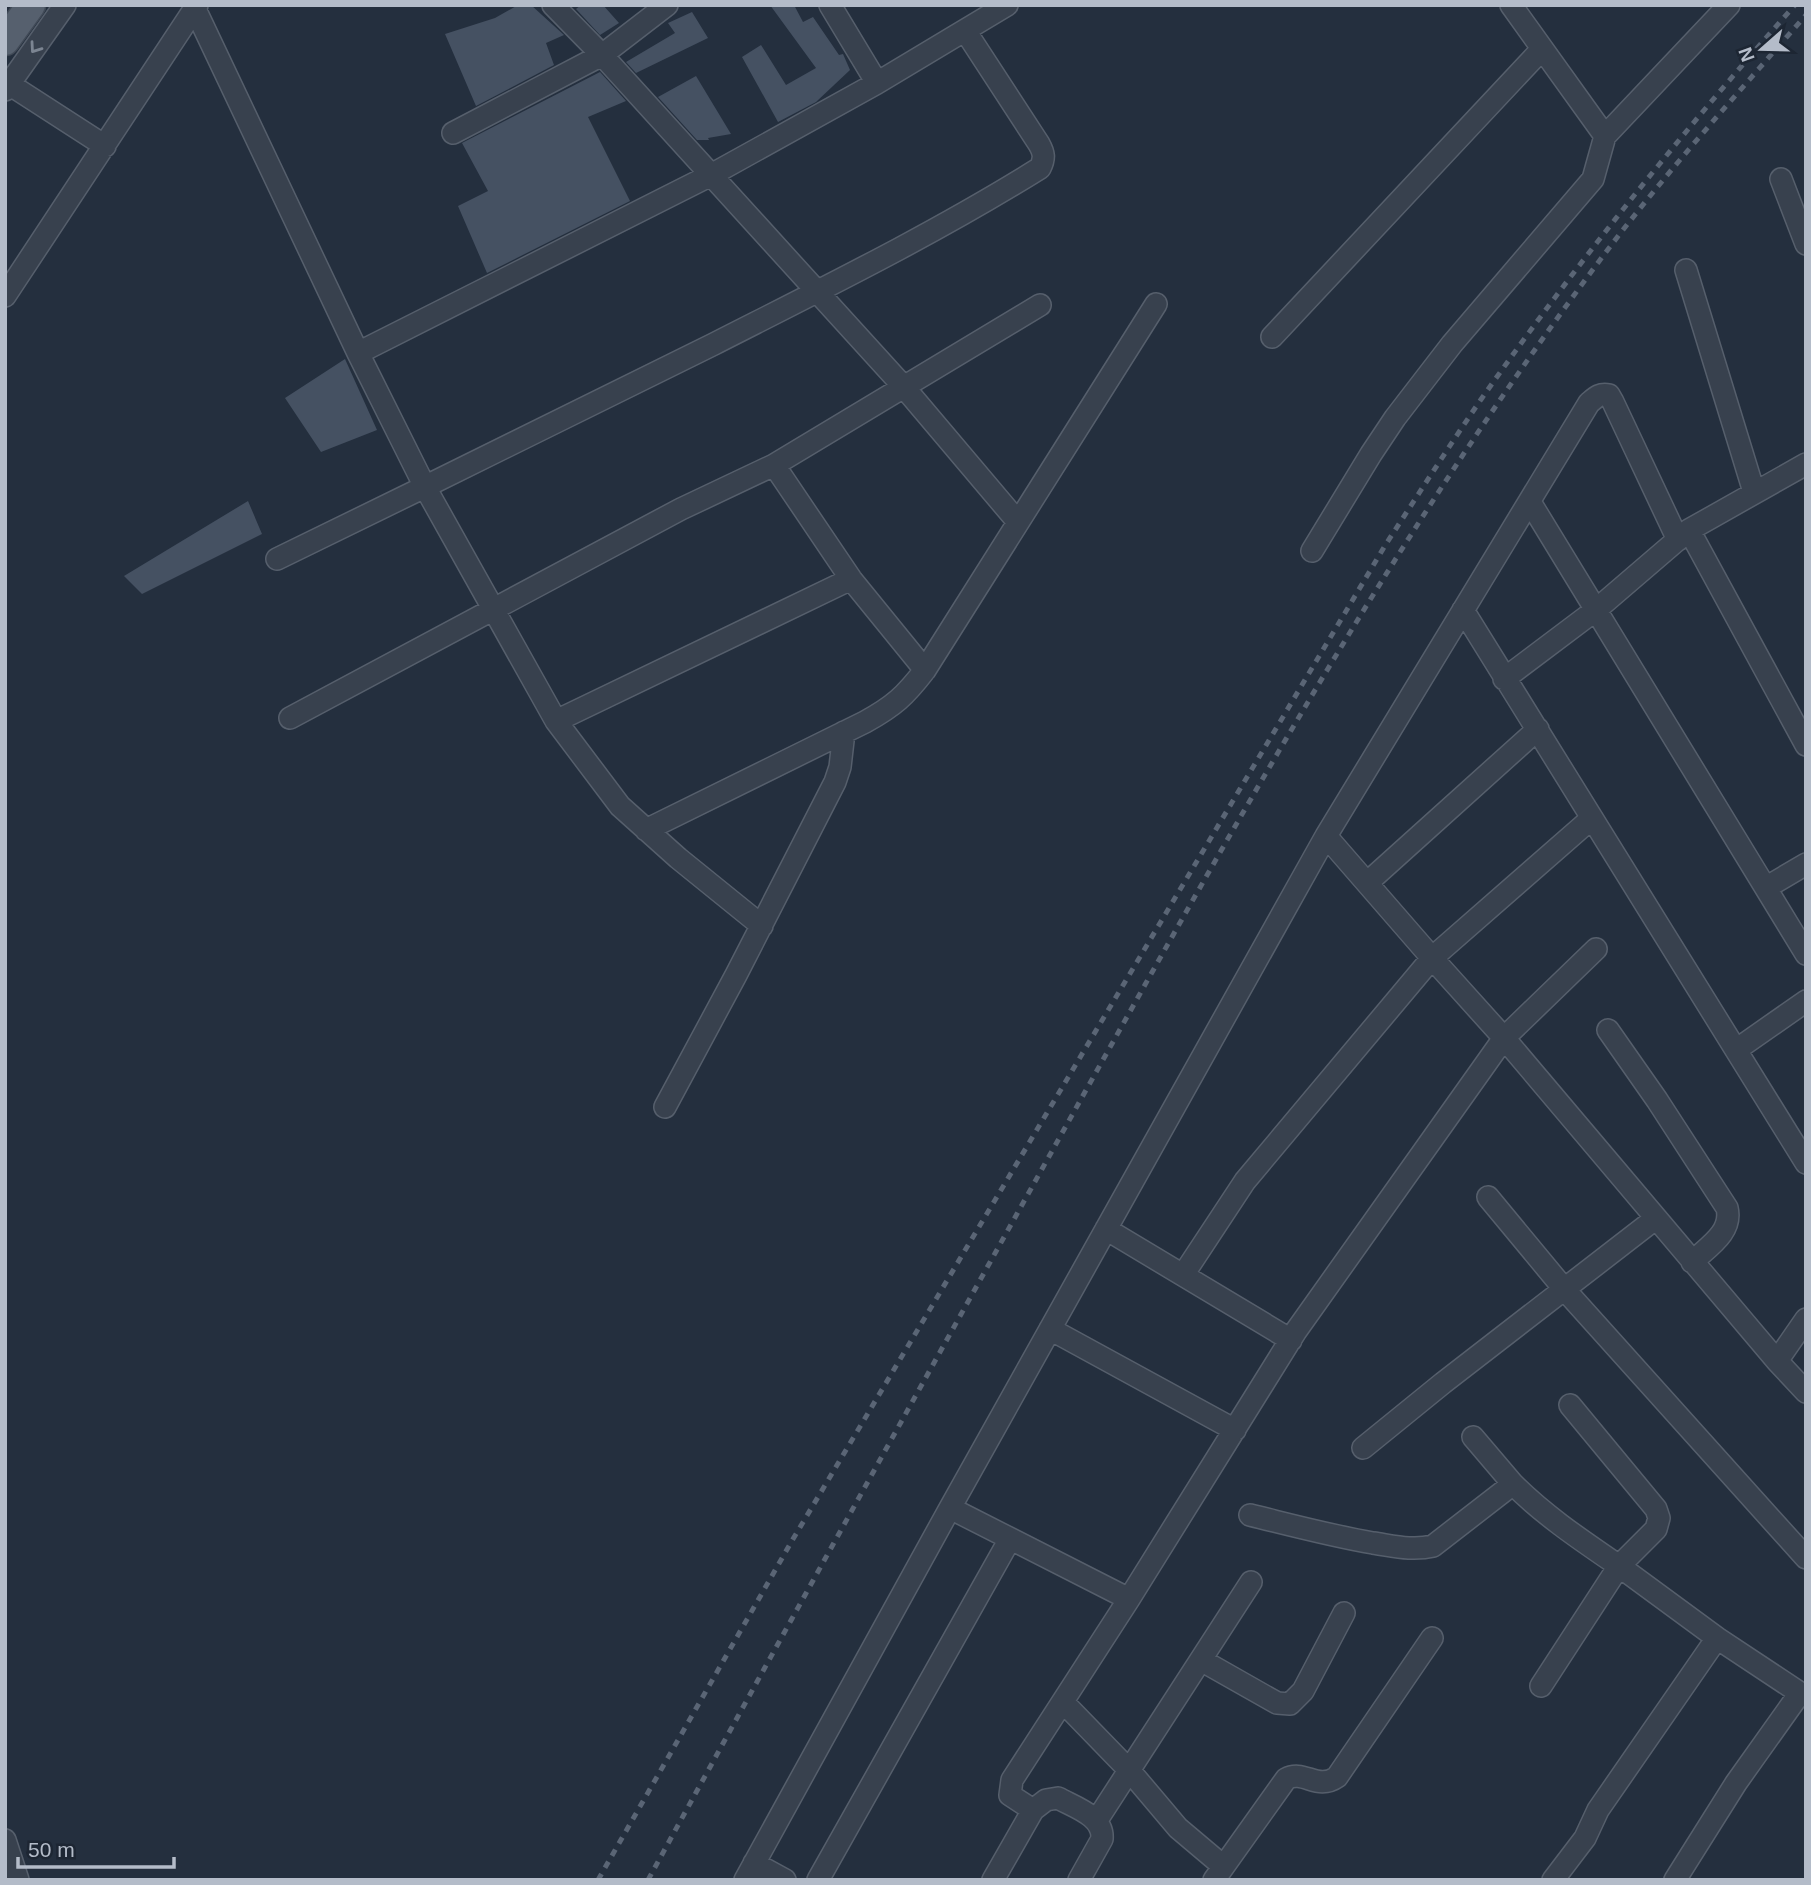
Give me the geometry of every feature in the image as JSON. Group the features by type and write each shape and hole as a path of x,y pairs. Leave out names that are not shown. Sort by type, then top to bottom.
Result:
{"main road":[{"path":"5,41 31,5"}],"street":[{"path":"65,5 7,87 104,146"},
{"path":"553,5 602,55 903,386 1018,522"},
{"path":"453,133 602,55 667,5"},
{"path":"830,5 877,83"},
{"path":"358,353 711,175 966,32 1007,5"},
{"path":"1511,5 1605,136"},
{"path":"1312,551 1395,418 1451,344 1592,178 1605,136 1729,5"},
{"path":"5,296 196,7"},
{"path":"196,7 358,353 425,487 556,721 605,788 646,830 762,926"},
{"path":"277,559 818,292 995,196 1040,167 1044,161 1044,153 966,32"},
{"path":"1272,337 1542,49"},
{"path":"1781,179 1806,244"},
{"path":"1686,270 1754,492"},
{"path":"646,830 899,702 925,670 1156,304"},
{"path":"289,718 495,611 681,509 774,465 1040,305"},
{"path":"785,1880 750,1872 1326,836 1589,403 1603,394 1609,395 1614,402 1683,535 1806,746"},
{"path":"1504,678 1597,609 1683,535 1806,464"},
{"path":"774,465 851,579 925,670"},
{"path":"1530,502 1806,954"},
{"path":"556,721 851,579"},
{"path":"1463,610 1806,1163"},
{"path":"1367,883 1538,729"},
{"path":"665,1107 835,782 840,767 844,732"},
{"path":"1183,1275 1245,1181 1432,958 1592,818"},
{"path":"1326,836 1504,1038 1655,1219 1806,1392"},
{"path":"1767,887 1806,864"},
{"path":"1033,1810 1013,1799 1010,1789 1012,1780 1129,1600 1290,1340 1504,1038 1596,949"},
{"path":"1736,1050 1806,1001"},
{"path":"1608,1030 1727,1208 1729,1222 1725,1230 1692,1262"},
{"path":"1488,1197 1565,1290 1806,1558"},
{"path":"1363,1448 1443,1382 1655,1219"},
{"path":"1106,1229 1290,1340"},
{"path":"1777,1361 1806,1320"},
{"path":"1050,1329 1234,1430"},
{"path":"1541,1686 1619,1566 1656,1529 1659,1518 1656,1509 1570,1405"},
{"path":"1473,1437 1513,1484 1560,1526 1717,1638 1803,1695 1743,1771 1675,1880"},
{"path":"1250,1515 1336,1536 1422,1549 1446,1538 1513,1484"},
{"path":"950,1508 1129,1600"},
{"path":"817,1880 1010,1539"},
{"path":"1097,1820 1251,1582"},
{"path":"1201,1660 1277,1703 1290,1704 1303,1691 1344,1613"},
{"path":"1063,1702 1129,1770 1219,1873 1286,1779 1296,1776 1321,1783 1330,1782 1337,1777 1432,1638"},
{"path":"1553,1880 1585,1838 1598,1810 1717,1638"},
{"path":"993,1880 1033,1810 1046,1800 1058,1798 1097,1820 1103,1833 1079,1880"},
{"path":"5,1840 18,1880"}],"building":[{"path":"518,5 531,5 564,35 546,43 554,65 476,106 445,34 495,18"},
{"path":"581,5 603,5 619,23 600,35 576,9"},
{"path":"770,5 794,5 803,22 813,17 839,55 843,54 850,70 816,102 778,122 742,57 761,45 786,85 816,68"},
{"path":"692,12 708,38 636,73 626,62 675,33 668,23"},
{"path":"600,72 626,101 588,117 630,201 487,273 458,206 488,191 462,143"},
{"path":"696,76 731,134 697,140 658,97"},
{"path":"345,359 377,430 321,452 285,398"},
{"path":"248,501 262,534 142,594 124,576"}],"railway":[{"path":"598,1880 793,1539 1386,544 1482,398 1556,296 1672,148 1795,5"},
{"path":"648,1880 1192,902 1321,680 1389,570 1458,462 1606,252 1679,162 1806,15"}]}
